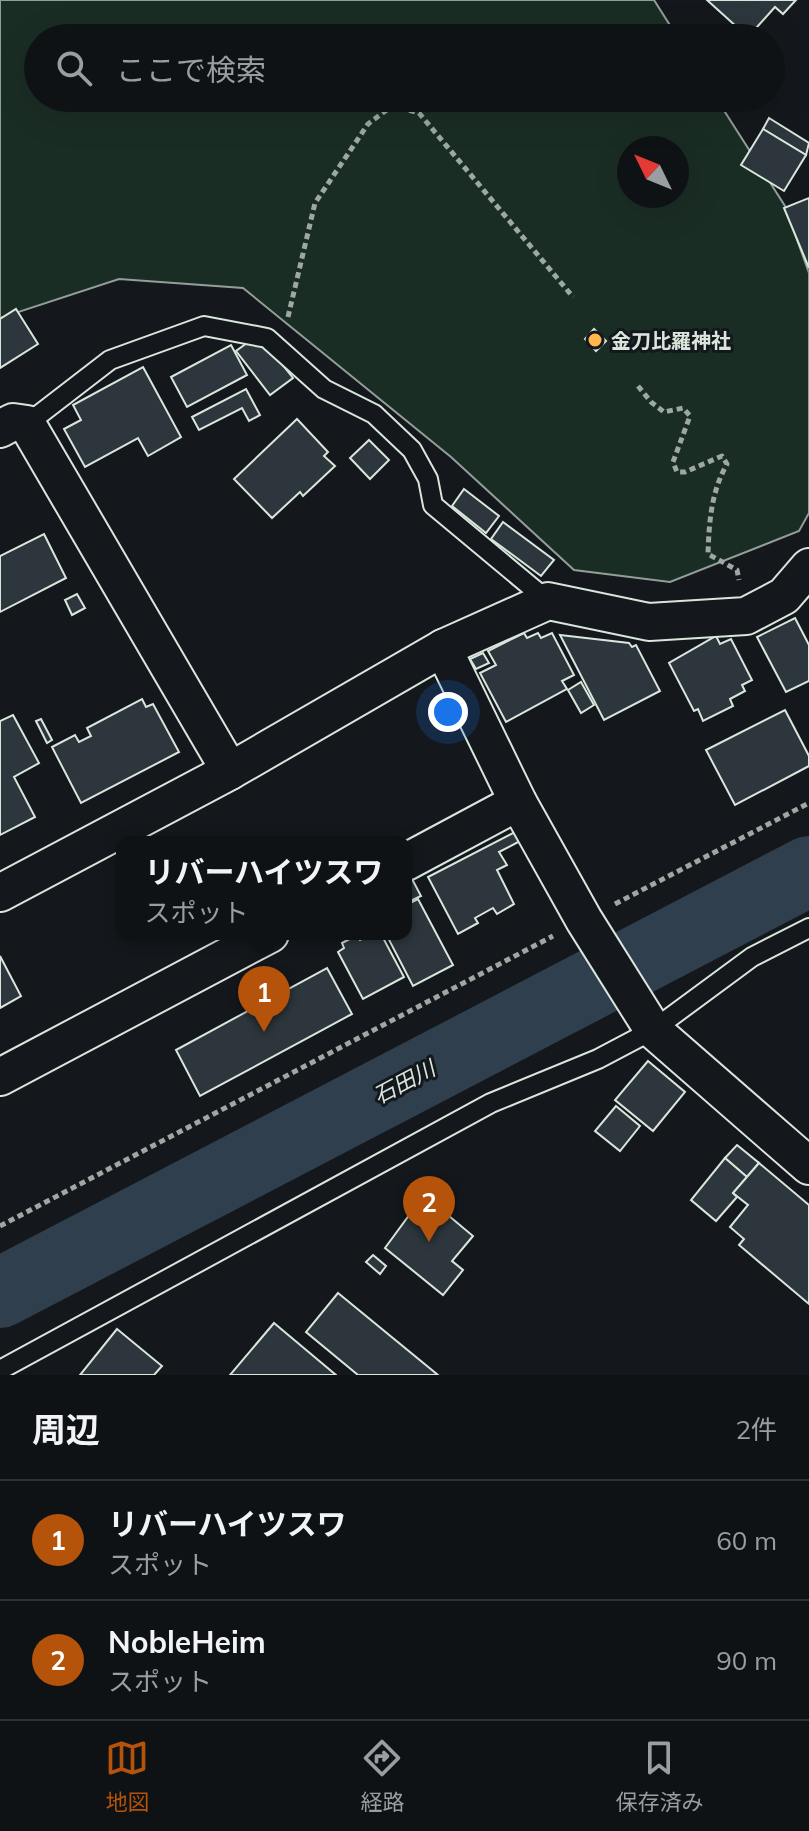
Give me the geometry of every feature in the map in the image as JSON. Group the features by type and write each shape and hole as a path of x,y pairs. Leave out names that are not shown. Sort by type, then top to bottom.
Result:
{"street":[{"path":"13,426 230,771"},
{"path":"0,893 230,771 443,648 548,601 649,622 746,616 784,596 809,567"},
{"path":"443,648 518,802 586,924 653,1030 809,1166"},
{"path":"412,859 518,802"},
{"path":"0,1077 259,940"}],"lane":[{"path":"13,426 110,360 204,326 267,338 324,389 374,414 412,450 428,479 433,505 548,601"},
{"path":"0,1370 491,1103 598,1059 653,1030 752,957 809,928"}],"path":[{"path":"279,349 315,203 368,124 384,112"},
{"path":"415,112 573,297"},
{"path":"638,386 664,412 683,408 690,416 673,462 677,472 685,472 722,456 727,464 709,515 708,554 737,570 746,616"},
{"path":"0,1226 586,924 809,803"}],"green space":[{"path":"0,0 654,0 669,24 24,24 24,112 725,112 785,206 809,273 809,513 799,531 670,582 574,570 451,457 243,288 119,279 0,318"}],"building":[{"path":"707,0 796,0 783,14 775,7 760,24 734,24"},
{"path":"769,118 809,143 806,155 763,129"},
{"path":"763,129 806,155 784,191 741,165"},
{"path":"809,198 809,268 784,208"},
{"path":"16,309 38,344 0,368 0,319"},
{"path":"594,329 606,341 596,351 585,339"},
{"path":"247,343 266,344 293,378 270,395 236,351"},
{"path":"231,345 247,375 187,407 171,377"},
{"path":"143,367 181,437 148,456 138,438 85,467 64,429 81,420 73,405"},
{"path":"246,389 260,415 249,421 242,408 199,430 192,417"},
{"path":"297,419 328,452 324,456 335,466 303,496 300,492 272,518 234,479"},
{"path":"369,440 389,460 370,479 350,458"},
{"path":"464,489 499,516 486,533 452,506"},
{"path":"503,522 554,560 541,576 491,539"},
{"path":"44,534 66,578 0,612 0,556"},
{"path":"77,594 85,608 72,615 65,600"},
{"path":"795,618 809,645 809,681 786,692 757,637"},
{"path":"524,633 527,638 538,633 541,638 552,633 574,675 562,681 567,689 506,722 480,673 496,665 488,651"},
{"path":"560,635 629,643 632,647 636,645 660,691 604,720"},
{"path":"716,636 720,644 731,639 752,680 742,685 745,691 730,699 733,706 703,721 698,709 694,711 669,663"},
{"path":"483,653 489,663 476,669 470,659"},
{"path":"581,682 594,705 581,713 568,690"},
{"path":"142,699 146,707 153,704 179,752 81,803 52,747 75,735 79,742 91,736 87,728"},
{"path":"785,710 809,756 809,766 735,805 706,750"},
{"path":"13,715 39,763 14,777 35,817 0,835 0,721"},
{"path":"41,719 52,740 47,743 36,721"},
{"path":"519,830 524,839 499,852 507,865 497,870 514,904 497,914 493,908 475,918 478,923 458,934 428,877"},
{"path":"412,879 421,896 412,900"},
{"path":"418,899 453,965 413,986 389,940 412,940 412,902"},
{"path":"348,940 384,940 404,977 363,999 338,952 344,948 342,943"},
{"path":"0,956 21,996 0,1008"},
{"path":"327,968 352,1014 200,1096 176,1050"},
{"path":"648,1061 685,1092 653,1131 615,1100"},
{"path":"616,1106 640,1126 620,1151 595,1131"},
{"path":"737,1145 759,1163 747,1177 725,1158"},
{"path":"725,1158 747,1177 733,1193 737,1197 716,1221 691,1200"},
{"path":"759,1163 809,1205 809,1304 739,1245 744,1239 730,1227 748,1205 733,1193"},
{"path":"424,1195 473,1236 452,1261 463,1270 443,1295 385,1248"},
{"path":"373,1255 386,1266 380,1274 366,1262"},
{"path":"338,1293 438,1375 358,1375 306,1332"},
{"path":"274,1323 336,1375 230,1375"},
{"path":"117,1329 162,1366 154,1375 80,1375"}],"waterway":[{"name":"石田川","path":"0,1293 809,871"}],"place":[{"name":"金刀比羅神社","path":"595,340"},
{"name":"リバーハイツスワ","path":"264,1032"},
{"name":"NobleHeim","path":"429,1242"}]}
